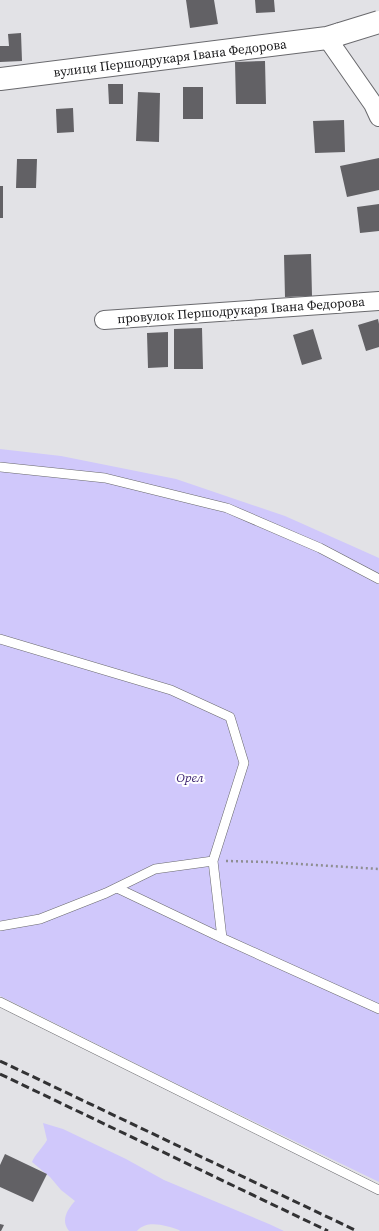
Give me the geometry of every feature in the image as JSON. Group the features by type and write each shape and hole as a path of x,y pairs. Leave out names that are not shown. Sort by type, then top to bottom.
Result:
{"street":[{"name":"вулиця Першодрукаря Івана Федорова","path":"0,79 333,36 379,22"},
{"path":"333,36 373,104 379,117"},
{"name":"провулок Першодрукаря Івана Федорова","path":"104,320 379,301"}],"lane":[{"path":"0,467 105,478 226,508 320,548 379,579"},
{"path":"0,639 171,690 230,717 244,763 213,861 222,938"},
{"path":"0,926 40,919 117,888 155,869 213,861"},
{"path":"117,888 222,938 379,1009"},
{"path":"0,1002 379,1190"}],"path":[{"path":"213,861 267,862 379,870"}],"green space":[{"name":"Орел","path":"0,449 61,456 176,479 285,516 379,558 379,1182 0,996"},
{"path":"43,1123 63,1129 126,1159 164,1180 284,1231 180,1231 163,1225 152,1224 141,1227 137,1231 69,1231 66,1227 65,1219 68,1211 75,1201 61,1190 50,1177 32,1162 47,1140"}],"building":[{"path":"186,0 214,0 218,24 190,28"},
{"path":"255,0 274,0 275,12 256,13"},
{"path":"21,33 22,61 0,62 0,46 9,46 8,34"},
{"path":"265,61 266,104 236,104 235,62"},
{"path":"108,84 123,84 123,104 109,104"},
{"path":"183,87 203,87 203,119 183,119"},
{"path":"138,92 160,93 159,142 136,141"},
{"path":"73,108 74,132 57,133 56,109"},
{"path":"344,120 345,152 315,153 313,121"},
{"path":"379,158 379,190 347,197 340,166"},
{"path":"17,159 37,159 36,188 16,188"},
{"path":"0,186 3,186 3,218 0,218"},
{"path":"379,204 379,231 360,233 357,207"},
{"path":"311,254 312,296 285,297 284,255"},
{"path":"378,319 379,347 366,351 358,325"},
{"path":"202,328 203,369 174,369 174,329"},
{"path":"313,329 322,359 302,365 293,335"},
{"path":"168,332 168,367 148,368 147,333"},
{"path":"5,1154 47,1174 33,1202 0,1187 0,1165"},
{"path":"0,1224 4,1225 1,1231 0,1231"}],"railway":[{"path":"0,1061 357,1231"},
{"path":"0,1074 328,1231"}]}
